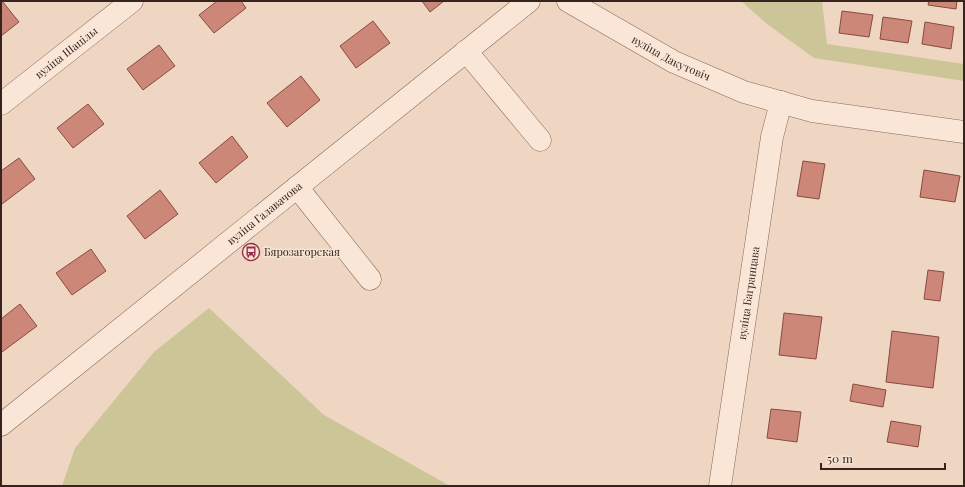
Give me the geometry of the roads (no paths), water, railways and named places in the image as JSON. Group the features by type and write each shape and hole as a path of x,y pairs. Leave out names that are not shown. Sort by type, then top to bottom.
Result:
{"street":[{"name":"вуліца Шацілы","path":"1,104 132,1"},
{"name":"вуліца Галавачова","path":"1,425 529,1"},
{"name":"вуліца Дакутовіч","path":"568,1 674,62 744,92 812,111 964,132"},
{"path":"466,51 540,140"},
{"name":"вуліца Багранцава","path":"720,486 772,137 781,102"},
{"path":"297,187 370,279"}],"place":[{"name":"Бярозагорская","path":"251,252"}]}
